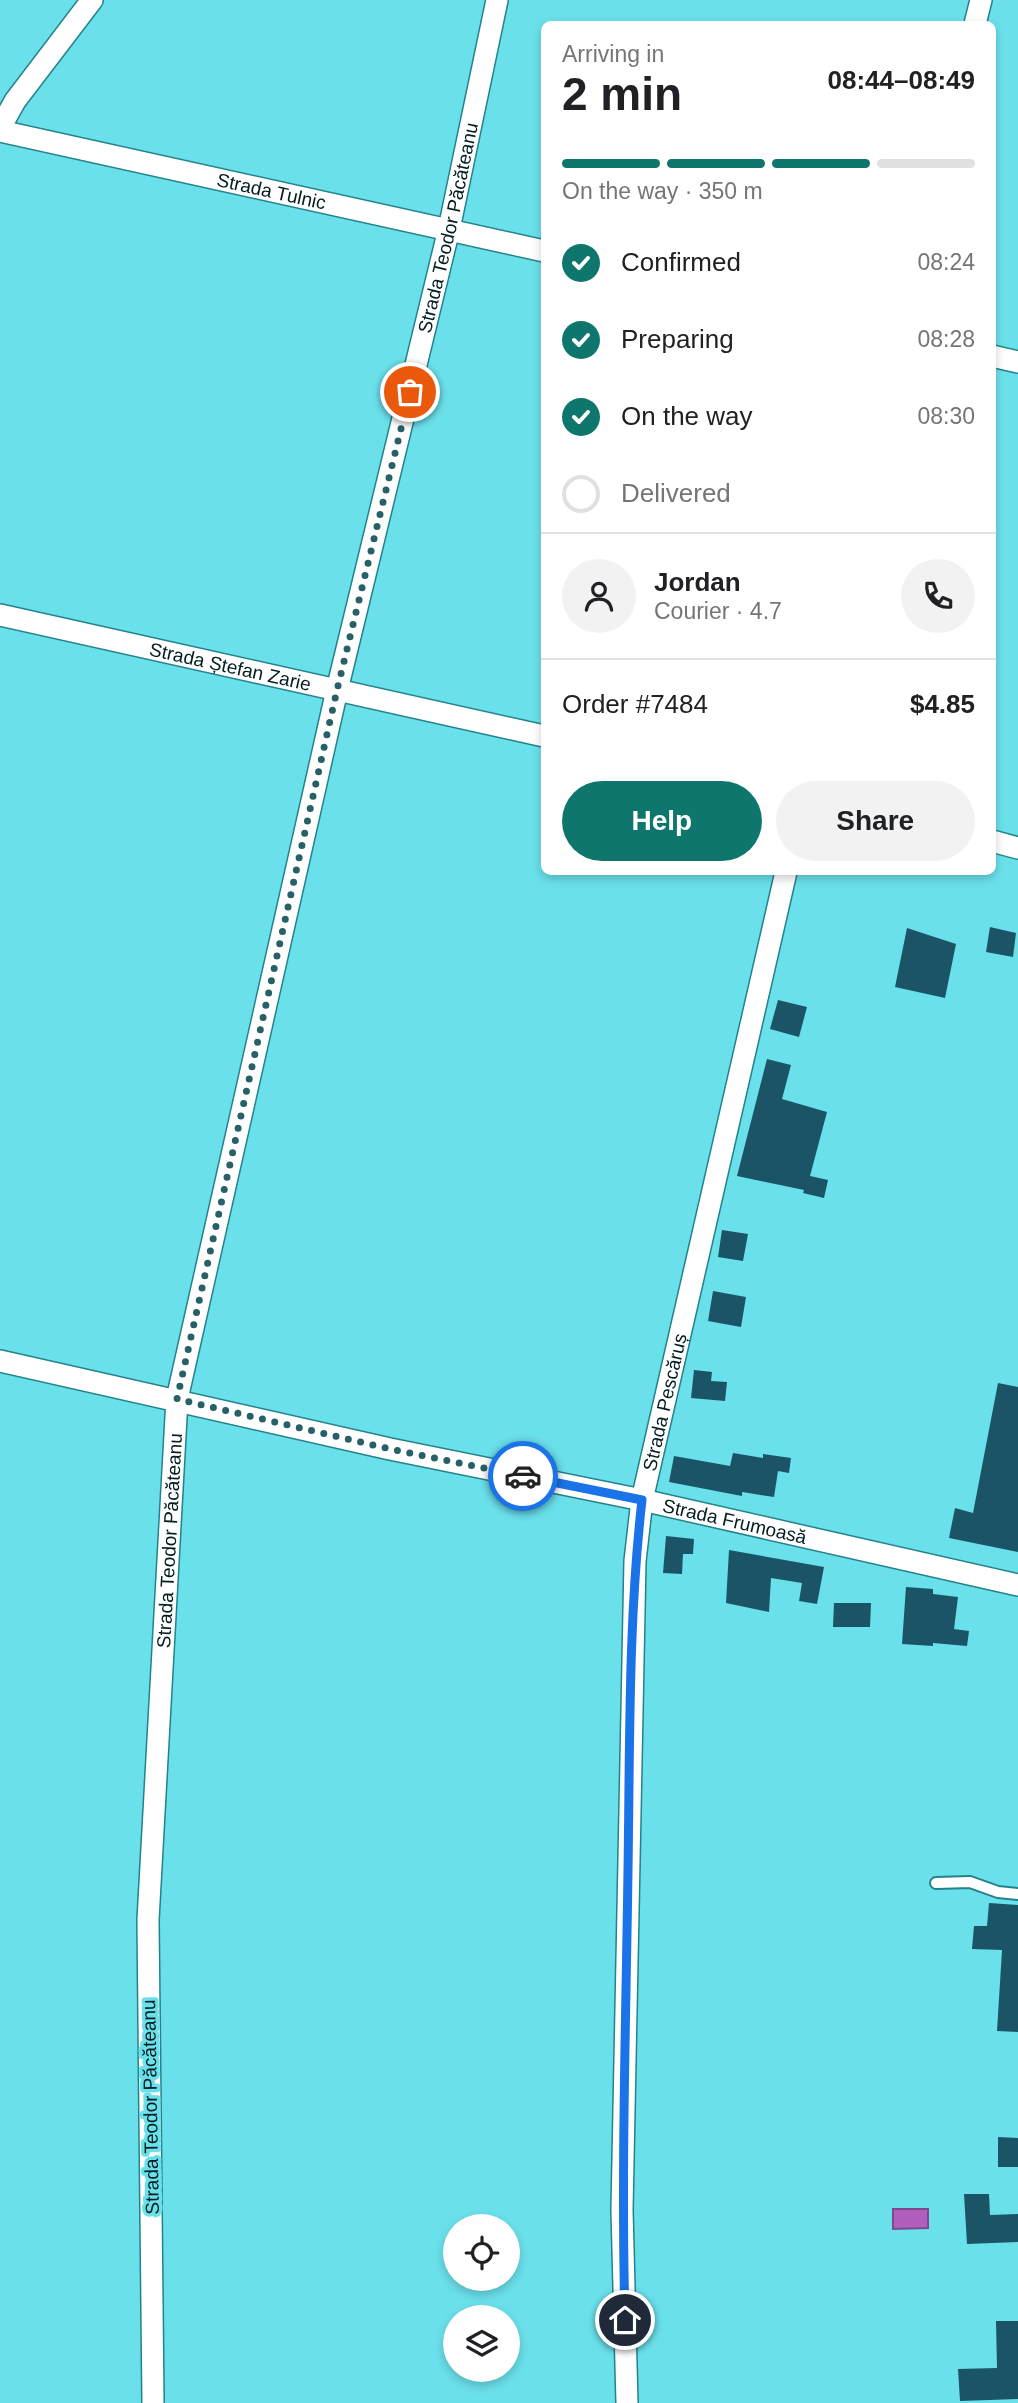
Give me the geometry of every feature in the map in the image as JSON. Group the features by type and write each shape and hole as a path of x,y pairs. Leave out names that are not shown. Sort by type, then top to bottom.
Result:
{"street":[{"path":"0,129 15,102 92,0"},
{"name":"Strada Teodor Păcăteanu","path":"153,2403 148,1920 177,1399 337,690 449,229 497,0"},
{"path":"976,21 981,0"},
{"name":"Strada Tulnic","path":"0,129 541,250"},
{"path":"996,357 1018,362"},
{"name":"Strada Ștefan Zarie","path":"0,615 541,735"},
{"path":"996,842 1018,848"},
{"name":"Strada Pescăruș","path":"627,2403 622,2210 635,1561 642,1500 785,875"},
{"name":"Strada Frumoasă","path":"0,1361 390,1449 642,1500 1018,1585"}],"lane":[{"path":"936,1883 971,1882 998,1892 1018,1894"}],"shaded area":[{"path":"893,2209 928,2209 928,2228 893,2229"}],"building":[{"path":"990,927 1016,933 1013,957 986,952"},
{"path":"907,928 956,944 945,998 895,987"},
{"path":"778,1000 807,1007 799,1037 770,1029"},
{"path":"767,1059 791,1065 782,1099 827,1112 810,1176 828,1180 824,1198 803,1193 804,1190 737,1176"},
{"path":"722,1230 748,1234 743,1261 718,1257"},
{"path":"713,1291 746,1297 741,1327 708,1321"},
{"path":"694,1370 712,1372 711,1381 727,1382 725,1401 691,1398"},
{"path":"998,1383 1018,1387 1018,1552 949,1538 955,1508 973,1513"},
{"path":"733,1453 763,1458 763,1454 791,1458 789,1473 778,1471 774,1497 742,1492 742,1496 669,1482 674,1456 730,1466"},
{"path":"666,1536 694,1539 693,1554 683,1554 682,1574 663,1573"},
{"path":"729,1550 824,1567 817,1604 799,1601 802,1583 771,1578 769,1612 726,1603"},
{"path":"906,1587 933,1589 933,1594 958,1597 954,1629 969,1631 967,1646 902,1644"},
{"path":"834,1603 871,1603 870,1627 833,1627"},
{"path":"989,1903 1018,1905 1018,2032 997,2031 1002,1950 972,1949 974,1926 987,1926"},
{"path":"998,2137 1018,2138 1018,2167 998,2167"},
{"path":"964,2194 989,2194 990,2215 1018,2214 1018,2242 967,2244"},
{"path":"996,2321 1018,2321 1018,2399 960,2401 958,2369 997,2368"}],"way so far":[{"path":"410,392 337,690 177,1399 390,1449 523,1476"}],"route":[{"path":"523,1476 642,1500 635,1561 630,1791 622,2210 625,2320"}]}
